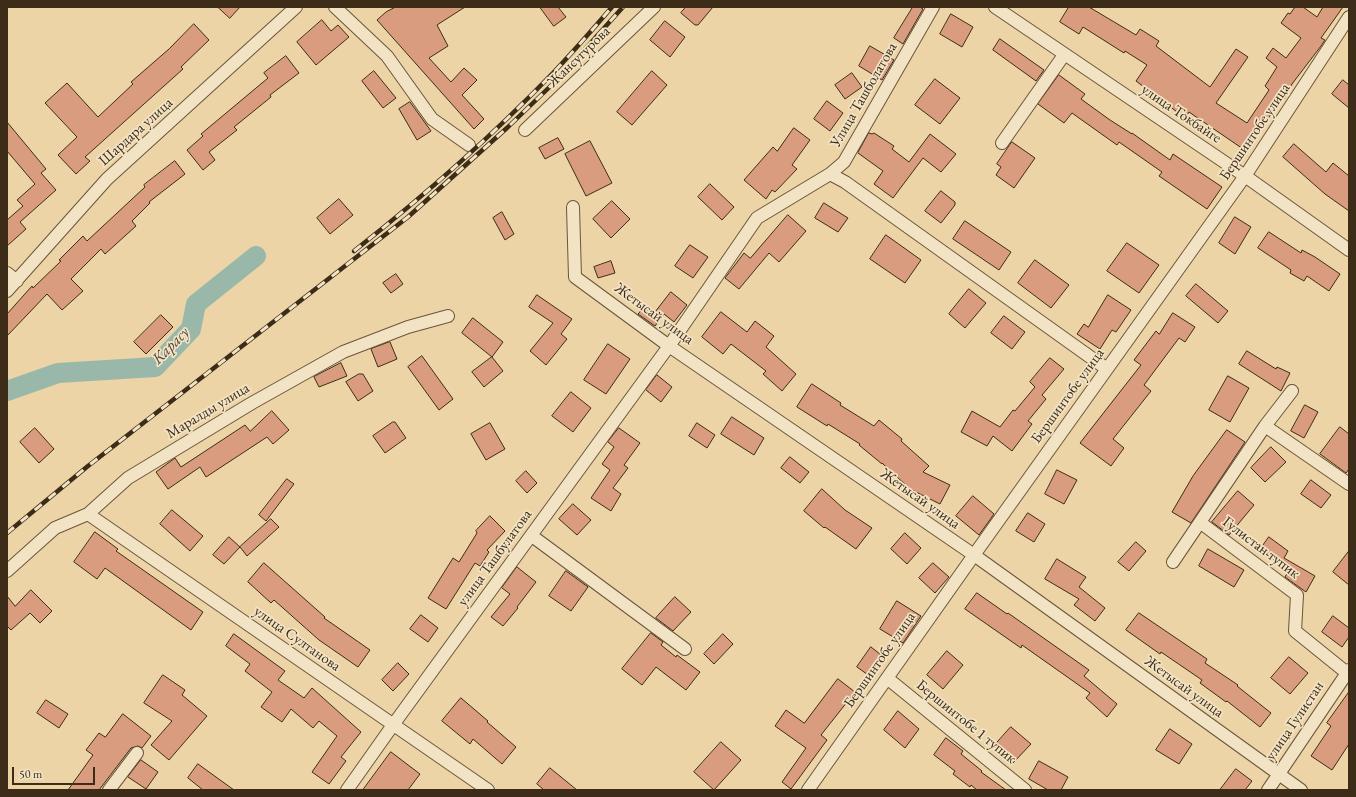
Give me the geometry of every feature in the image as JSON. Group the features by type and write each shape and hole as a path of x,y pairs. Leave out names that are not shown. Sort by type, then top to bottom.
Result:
{"street":[{"name":"Шардара улица","path":"7,291 107,179 296,7"},
{"path":"335,7 387,56 432,119 469,146"},
{"name":"Жансугурова","path":"525,130 654,7"},
{"name":"Улица Ташболатова","path":"669,346 757,218 830,174 844,162 933,7"},
{"name":"улица Токбайге","path":"995,7 1245,176 1349,250"},
{"name":"Бершинтобе улица","path":"808,790 1245,176 1349,17"},
{"path":"1002,144 1064,55"},
{"path":"830,174 846,182 1107,369"},
{"name":"Жетысай улица","path":"573,207 575,276 669,346 974,555 1301,790"},
{"path":"7,273 16,282"},
{"name":"Маралды улица","path":"7,571 55,528 88,514 128,478 252,403 343,352 408,327 448,316"},
{"name":"улица Ташбулатова","path":"347,790 669,346"},
{"name":"Гулистан тупик","path":"1173,562 1201,523 1265,426 1292,391"},
{"path":"1265,426 1349,484"},
{"name":"улица Султанова","path":"88,514 488,790"},
{"name":"Гулистан тупик","path":"1201,523 1297,595 1295,631 1348,672"},
{"path":"532,536 685,648"},
{"name":"улица Гулистан","path":"1268,790 1348,672"},
{"name":"Бершинтобе 1 тупик","path":"887,678 1025,790"},
{"path":"109,790 137,753"}],"building":[{"path":"218,7 240,7 230,18"},
{"path":"396,7 465,7 437,25 448,46 429,58 451,82 464,68 477,80 462,95 484,119 474,129 377,20 386,12"},
{"path":"540,7 558,7 566,17 554,26"},
{"path":"686,7 713,7 698,25 695,25 681,13"},
{"path":"913,7 920,7 923,9 903,44 894,38"},
{"path":"1069,7 1089,7 1136,35 1140,29 1159,41 1156,46 1210,87 1236,49 1248,57 1216,103 1247,123 1269,90 1265,86 1277,67 1266,58 1273,48 1286,58 1301,38 1281,23 1288,13 1290,14 1295,7 1303,7 1317,17 1323,7 1343,7 1321,38 1325,40 1321,46 1292,84 1284,99 1282,98 1246,151 1189,112 1185,118 1136,81 1147,65 1125,51 1124,53 1083,27 1079,34 1060,22"},
{"path":"951,14 973,27 962,47 940,34"},
{"path":"322,20 331,31 338,25 349,37 316,65 297,42"},
{"path":"665,21 685,37 670,57 650,40"},
{"path":"194,24 209,40 181,67 183,69 85,157 90,161 76,174 58,155 77,137 45,103 67,83 98,117 133,84 131,82 169,49"},
{"path":"1000,39 1044,70 1036,81 993,50"},
{"path":"870,46 894,60 882,80 859,66"},
{"path":"286,56 299,73 270,95 271,97 234,127 237,130 209,152 215,160 203,170 187,150 203,136 201,134 268,78 264,73"},
{"path":"374,71 396,98 383,108 362,81"},
{"path":"652,71 667,85 632,125 617,112"},
{"path":"852,73 862,87 845,99 835,85"},
{"path":"1059,75 1085,94 1081,99 1110,120 1132,133 1170,160 1173,154 1222,187 1207,209 1159,176 1162,172 1119,142 1117,145 1072,113 1064,123 1038,104"},
{"path":"935,79 960,98 940,124 915,105"},
{"path":"1343,80 1349,85 1349,108 1332,94"},
{"path":"827,101 843,113 830,131 814,119"},
{"path":"410,102 431,131 417,140 399,109"},
{"path":"7,122 46,169 41,173 56,190 20,222 26,229 7,246 7,220 23,206 17,200 35,184 7,151"},
{"path":"794,128 810,140 792,165 797,169 775,192 772,190 766,199 744,180 773,147 777,151"},
{"path":"869,133 874,133 894,146 892,149 909,162 930,134 956,154 941,172 923,158 893,198 874,184 883,171 858,153"},
{"path":"558,138 564,149 545,159 539,148"},
{"path":"590,141 612,183 586,196 565,154"},
{"path":"1012,142 1035,158 1014,188 996,175 1001,167 997,164"},
{"path":"1294,144 1326,172 1333,163 1349,176 1349,211 1325,194 1283,157"},
{"path":"175,161 185,174 149,202 150,203 132,221 136,226 105,254 101,249 71,279 83,291 62,310 47,294 7,336 7,314 32,286 33,288 61,261 59,260 83,236 87,241 145,187 144,185"},
{"path":"710,184 734,207 722,220 698,197"},
{"path":"941,191 955,202 955,205 941,223 925,211"},
{"path":"339,199 353,215 330,234 317,218"},
{"path":"612,201 630,219 611,238 593,219"},
{"path":"824,203 848,218 838,232 815,218"},
{"path":"502,212 514,234 505,240 493,218"},
{"path":"788,215 806,231 779,262 769,253 739,289 725,278 744,253 750,258"},
{"path":"1235,217 1251,227 1235,254 1219,243"},
{"path":"965,221 1011,252 999,270 953,239"},
{"path":"1269,232 1301,253 1302,250 1315,257 1340,274 1329,291 1307,276 1304,281 1290,273 1291,270 1258,248"},
{"path":"886,235 921,260 905,283 870,259"},
{"path":"1127,243 1159,265 1139,293 1107,271"},
{"path":"690,245 708,257 693,278 675,266"},
{"path":"1035,260 1069,285 1051,308 1018,283"},
{"path":"611,261 615,273 598,278 594,267"},
{"path":"396,274 403,284 391,293 383,283"},
{"path":"1196,284 1228,311 1218,323 1186,296"},
{"path":"969,289 986,303 965,328 949,314"},
{"path":"671,292 687,305 674,322 664,314 655,326 638,314 644,307 653,314"},
{"path":"537,295 572,319 561,334 567,339 546,365 530,351 553,323 529,307"},
{"path":"1108,295 1131,310 1116,332 1112,330 1100,349 1077,334 1084,324 1088,327"},
{"path":"721,312 747,332 755,321 774,336 766,347 796,374 782,391 763,374 766,371 731,344 723,354 702,337"},
{"path":"1173,313 1195,327 1185,342 1179,338 1144,385 1151,391 1113,439 1124,448 1111,466 1080,443 1141,365 1134,360 1156,331 1159,334"},
{"path":"161,315 173,327 146,354 134,342"},
{"path":"1004,316 1025,332 1012,349 991,333"},
{"path":"473,318 503,342 492,357 462,333"},
{"path":"390,342 397,359 378,367 371,349"},
{"path":"608,344 630,359 606,394 584,380"},
{"path":"1247,351 1276,369 1277,367 1290,373 1281,391 1239,364"},
{"path":"422,356 453,399 439,410 408,367"},
{"path":"492,357 503,371 484,387 472,372"},
{"path":"1050,358 1064,369 1042,395 1046,399 1028,421 1032,424 1012,451 993,436 987,446 961,432 972,411 1000,427 1013,410 1015,411 1035,387 1030,382"},
{"path":"341,363 347,376 319,387 314,377"},
{"path":"359,374 363,374 373,391 358,401 346,382"},
{"path":"657,375 672,387 661,402 646,390"},
{"path":"1228,376 1249,388 1230,422 1209,410"},
{"path":"812,384 841,403 840,405 874,426 879,420 902,439 901,441 929,466 923,472 950,485 940,504 910,489 882,463 859,445 860,444 797,407"},
{"path":"571,392 591,408 573,432 552,416"},
{"path":"1305,405 1318,412 1304,438 1291,431"},
{"path":"272,411 289,430 273,444 267,437 206,477 200,467 168,489 156,472 175,458 181,467 245,425 250,431"},
{"path":"732,417 764,438 754,455 721,434"},
{"path":"395,422 406,438 385,453 373,436"},
{"path":"490,423 505,449 486,460 471,434"},
{"path":"697,423 715,435 707,448 689,436"},
{"path":"1340,427 1349,434 1349,469 1346,473 1320,454"},
{"path":"35,428 54,449 39,463 20,442"},
{"path":"619,428 640,443 624,465 628,468 613,488 621,494 611,511 591,498 610,470 602,464 614,447 608,442"},
{"path":"1227,430 1245,442 1191,523 1172,512 1193,476"},
{"path":"1271,447 1286,462 1265,482 1251,468"},
{"path":"790,457 809,472 800,483 781,468"},
{"path":"1057,470 1077,480 1064,504 1045,494"},
{"path":"526,471 537,483 527,493 516,481"},
{"path":"287,479 294,484 266,521 259,515"},
{"path":"1311,480 1331,495 1321,508 1301,494"},
{"path":"822,489 845,510 872,528 856,549 825,527 824,528 804,511"},
{"path":"1238,491 1254,505 1229,535 1212,522"},
{"path":"973,496 994,514 979,535 956,516"},
{"path":"573,504 591,520 577,535 559,519"},
{"path":"172,510 203,536 190,551 160,524"},
{"path":"1028,513 1045,524 1034,542 1016,531"},
{"path":"490,516 505,531 487,550 489,552 480,566 475,563 446,609 428,598 453,558 459,562 477,533 476,531"},
{"path":"271,519 279,527 247,556 240,547"},
{"path":"95,532 118,549 116,551 203,612 191,630 105,568 97,579 74,562"},
{"path":"905,533 921,548 907,564 891,549"},
{"path":"229,537 240,547 224,564 213,555"},
{"path":"1269,537 1288,551 1284,558 1315,576 1306,592 1285,577 1289,570 1260,550"},
{"path":"1136,542 1146,551 1129,571 1118,562"},
{"path":"1208,549 1244,570 1234,587 1199,566"},
{"path":"1349,551 1349,585 1333,572"},
{"path":"1057,559 1086,577 1079,587 1105,608 1095,621 1074,605 1079,599 1045,579"},
{"path":"264,563 325,617 324,618 370,650 358,667 319,640 274,600 271,603 248,582"},
{"path":"933,563 949,577 935,593 919,578"},
{"path":"517,567 536,582 517,607 518,608 503,626 491,617 510,594 502,588"},
{"path":"566,571 588,587 571,611 549,596"},
{"path":"31,590 52,611 40,623 30,613 11,630 7,626 7,596 15,606"},
{"path":"977,593 1089,670 1084,676 1117,704 1107,717 1086,698 1090,693 1022,645 1021,648 965,609"},
{"path":"675,597 691,612 673,631 656,618"},
{"path":"897,601 921,616 903,643 880,629"},
{"path":"1139,613 1207,659 1205,663 1238,685 1237,686 1271,713 1260,727 1227,701 1226,702 1200,683 1202,680 1161,652 1160,654 1126,630"},
{"path":"421,615 438,628 428,642 410,629"},
{"path":"1333,616 1349,628 1349,637 1342,647 1322,632"},
{"path":"651,633 663,642 661,645 676,657 677,655 700,672 686,690 656,667 642,685 622,669"},
{"path":"234,634 285,671 278,680 304,698 312,688 361,732 341,757 346,761 329,784 312,772 337,736 319,721 313,728 291,709 282,722 261,707 272,692 245,671 250,664 226,646"},
{"path":"723,634 733,644 714,664 704,654"},
{"path":"871,647 885,658 871,677 857,667"},
{"path":"947,651 963,665 943,689 927,675"},
{"path":"1289,657 1308,673 1290,694 1271,678"},
{"path":"398,663 409,674 393,691 382,680"},
{"path":"163,675 185,690 182,695 207,716 169,760 151,745 172,721 144,703"},
{"path":"838,679 855,692 821,735 827,740 791,789 782,782 806,748 775,726 786,710 804,723"},
{"path":"1349,692 1349,744 1332,770 1311,756 1331,726 1327,723"},
{"path":"461,698 516,747 502,764 473,739 470,744 442,721"},
{"path":"46,700 68,714 59,728 37,713"},
{"path":"898,711 919,729 905,748 884,730"},
{"path":"123,714 151,736 142,748 138,746 131,748 99,790 68,790 93,755 86,750 99,733 105,737"},
{"path":"1011,727 1031,744 1013,763 994,746"},
{"path":"1170,729 1192,744 1179,764 1156,750"},
{"path":"946,738 963,751 961,754 982,771 981,772 1006,790 977,790 971,785 970,787 953,774 955,771 934,755"},
{"path":"721,742 741,760 714,790 694,772"},
{"path":"391,752 420,774 408,790 363,790"},
{"path":"141,760 158,772 146,789 128,777"},
{"path":"1039,761 1068,777 1061,790 1048,790 1029,779"},
{"path":"198,764 234,790 203,790 188,778"},
{"path":"550,768 577,790 544,790 537,784"},
{"path":"1236,769 1252,781 1245,790 1220,790"}],"waterway":[{"name":"Карасу","path":"7,391 58,373 155,367 191,329 196,304 256,256"}],"railway":[{"path":"354,251 406,209 506,120 561,65 612,7"},
{"path":"7,533 88,466 408,217 508,127 561,76 623,7"}]}
